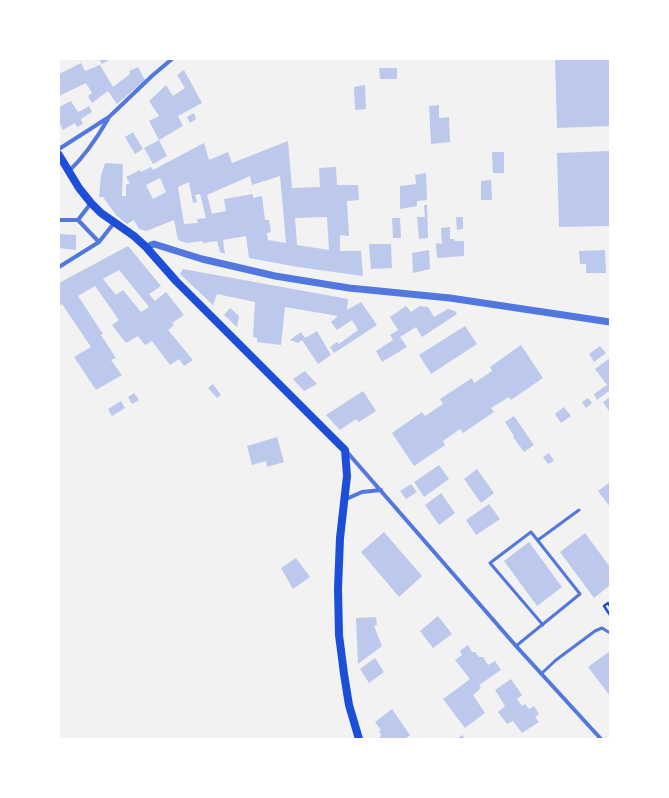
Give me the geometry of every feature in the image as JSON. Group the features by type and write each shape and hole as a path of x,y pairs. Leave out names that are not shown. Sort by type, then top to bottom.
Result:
{"main road":[{"path":"59,155 91,203 101,213 134,236 146,247 176,281 345,450 346,476 338,574 339,636 349,705 360,739"}],"street":[{"path":"59,149 109,117 172,59"},
{"path":"69,171 79,162 96,139 109,117"},
{"path":"78,220 91,203"},
{"path":"59,220 78,220 99,242"},
{"path":"59,267 99,242 114,223"},
{"path":"146,247 154,244 202,259 274,276 334,286 450,298 610,322"},
{"path":"345,450 516,646 601,739"},
{"path":"343,500 362,492 381,490"}],"lane":[{"path":"538,540 579,510"},
{"path":"516,646 543,625 580,594 531,532 490,563 543,625"},
{"path":"541,674 556,660 595,631 602,628 610,633"}],"path":[{"path":"610,606 608,603 604,606 610,615"}],"building":[{"path":"99,59 111,59 102,64"},
{"path":"555,59 610,59 610,126 557,128"},
{"path":"81,63 85,71 100,65 113,87 130,74 129,71 138,67 145,80 117,104 108,91 92,103 88,96 92,93 86,83 59,96 59,74"},
{"path":"379,68 397,68 397,79 380,79"},
{"path":"184,70 202,103 178,116 183,126 159,140 149,121 159,116 149,101 166,85 173,96 185,88 177,75"},
{"path":"365,85 366,109 355,110 354,87"},
{"path":"71,101 78,112 89,106 92,112 81,119 83,124 77,127 75,123 63,130 59,123 59,107"},
{"path":"439,105 439,118 449,117 450,142 431,144 429,106"},
{"path":"194,113 196,119 190,123 187,117"},
{"path":"133,132 143,149 135,154 125,137"},
{"path":"159,140 167,156 153,164 144,148"},
{"path":"288,141 292,188 320,187 319,168 336,167 337,185 358,185 359,200 347,201 349,236 340,235 340,251 361,251 363,276 298,267 249,258 246,236 223,240 225,254 220,252 217,241 187,243 178,240 174,220 146,231 139,229 134,220 127,224 116,215 103,197 99,197 101,176 105,163 123,164 122,196 126,196 126,185 130,183 126,177 140,170 141,172 151,167 153,170 204,143 209,160 228,152 232,163","holes":["250,176 252,185 280,176 286,243 268,240 267,233 271,232 269,220 265,220 262,196 253,198 253,194 224,199 226,211 212,214 207,195","160,178 166,192 153,199 146,185","189,182 193,203 197,202 195,195 200,194 206,218 197,219 198,223 184,224 178,187","327,217 329,250 297,245 295,218"]},
{"path":"610,151 610,226 559,227 557,153"},
{"path":"492,152 504,152 504,173 493,173"},
{"path":"426,173 427,200 417,201 417,206 400,209 400,186 416,184 415,175"},
{"path":"491,180 492,200 481,200 481,181"},
{"path":"424,205 427,205 428,238 419,239 417,217 425,217"},
{"path":"456,217 463,217 463,229 457,230"},
{"path":"392,218 400,218 401,238 393,238"},
{"path":"450,227 450,239 454,239 455,241 464,241 464,256 437,258 436,243 442,244 441,228"},
{"path":"59,234 76,235 76,250 59,248"},
{"path":"369,244 391,244 392,268 371,269"},
{"path":"128,246 161,286 149,294 155,301 166,292 184,315 172,323 174,325 168,330 193,360 184,366 179,359 170,365 152,341 145,345 138,336 126,343 112,325 119,320 95,286 78,296 103,334 101,335 116,358 111,360 122,375 96,390 74,357 91,347 62,304 59,306 59,283","holes":["119,270 149,307 141,312 123,290 116,295 103,279"]},
{"path":"429,250 430,269 413,273 412,253"},
{"path":"605,250 606,273 586,273 586,264 580,264 579,251"},
{"path":"183,269 348,299 347,310 361,302 377,325 334,353 330,347 337,342 339,344 358,330 352,320 337,330 331,322 338,316 285,307 281,345 257,342 257,338 253,337 255,302 217,294 213,305 180,274"},
{"path":"406,306 411,312 420,306 428,307 434,317 448,309 455,311 457,314 422,337 416,327 400,337 407,347 382,362 376,351 393,340 390,335 398,330 390,317"},
{"path":"230,308 239,316 237,327 224,315"},
{"path":"465,326 477,344 431,374 419,355"},
{"path":"317,331 331,355 318,364 302,340 298,343 290,340 301,332 305,338"},
{"path":"521,345 543,378 511,400 509,397 491,408 494,412 463,433 460,429 443,441 445,445 414,466 392,433 422,412 425,416 443,404 440,399 472,378 474,383 492,371 490,367"},
{"path":"600,346 606,353 594,362 589,354"},
{"path":"610,358 610,390 597,400 594,394 607,385 595,369"},
{"path":"305,371 317,384 304,391 293,379"},
{"path":"213,384 221,395 217,398 208,388"},
{"path":"363,391 376,411 359,422 356,419 340,430 326,415"},
{"path":"134,393 139,400 132,404 128,397"},
{"path":"610,397 610,410 609,411 603,402"},
{"path":"588,398 592,403 586,408 582,402"},
{"path":"121,401 125,408 112,416 108,409"},
{"path":"564,407 571,416 561,423 555,414"},
{"path":"514,416 534,445 524,452 513,437 514,436 505,422"},
{"path":"277,437 284,462 267,467 266,461 252,465 247,446"},
{"path":"549,453 554,461 548,464 543,457"},
{"path":"439,465 449,479 424,497 414,482"},
{"path":"477,469 494,493 481,503 464,479"},
{"path":"610,482 610,507 598,491"},
{"path":"411,484 417,492 406,499 400,491"},
{"path":"441,493 455,513 439,525 425,505"},
{"path":"489,504 500,519 476,535 466,520"},
{"path":"384,532 422,576 399,597 361,552"},
{"path":"585,533 610,567 610,585 594,598 560,552"},
{"path":"529,542 562,587 537,606 504,561"},
{"path":"296,558 310,577 293,589 281,568"},
{"path":"438,616 452,634 433,648 420,631"},
{"path":"376,617 377,625 374,626 382,646 358,664 356,618"},
{"path":"468,645 472,652 475,652 479,657 483,657 488,665 495,661 501,670 479,685 481,688 473,695 485,713 465,728 443,699 470,679 455,660 462,655 460,651"},
{"path":"610,651 610,696 588,667"},
{"path":"375,658 384,672 369,683 360,669"},
{"path":"511,679 522,695 517,699 522,706 525,704 529,709 534,706 539,714 535,717 539,722 522,733 513,721 507,724 498,712 505,706 495,690"},
{"path":"392,709 410,735 405,739 380,738 381,734 379,731 381,730 375,722"},
{"path":"462,735 465,738 457,739"}]}
